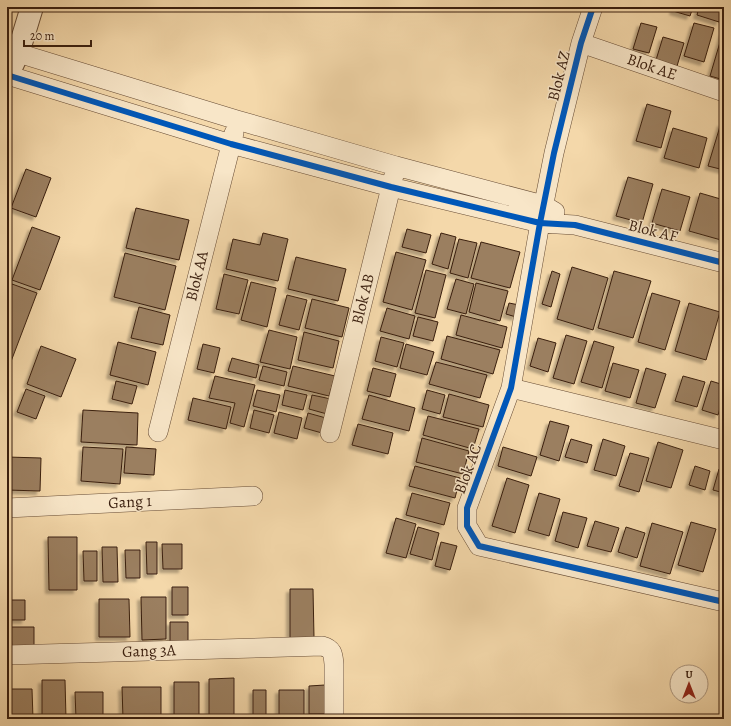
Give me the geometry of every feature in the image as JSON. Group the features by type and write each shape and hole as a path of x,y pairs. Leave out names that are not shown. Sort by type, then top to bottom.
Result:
{"street":[{"path":"32,7 18,53 7,76 231,144 391,187 541,214"},
{"name":"Blok AZ","path":"554,153 581,43 594,7"},
{"name":"Blok AE","path":"581,43 724,92"},
{"path":"18,53 237,120 396,166 541,214"},
{"name":"Blok AA","path":"158,432 237,120"},
{"name":"Blok AC","path":"554,153 541,214 511,388 467,508 467,526 479,546 724,602"},
{"name":"Blok AB","path":"330,433 396,166"},
{"name":"Blok AF","path":"541,214 724,263"},
{"path":"511,388 724,440"},
{"name":"Gang 1","path":"7,508 253,496"},
{"name":"Gang 3A","path":"7,655 322,646 328,648 333,655 334,719"}],"building":[{"path":"674,7 693,7 690,16 673,11"},
{"path":"699,7 724,7 719,22 697,15"},
{"path":"641,23 657,27 649,53 633,49"},
{"path":"694,23 714,28 704,62 684,56"},
{"path":"724,32 724,80 710,76"},
{"path":"663,37 684,43 677,66 656,60"},
{"path":"647,104 671,111 661,148 636,141"},
{"path":"721,123 724,124 724,170 708,166"},
{"path":"673,128 707,138 699,168 664,158"},
{"path":"26,169 51,178 36,217 11,208"},
{"path":"628,177 653,184 642,223 616,216"},
{"path":"662,189 690,197 680,231 652,223"},
{"path":"700,193 724,200 724,229 721,240 689,231"},
{"path":"136,208 189,220 179,260 126,248"},
{"path":"32,227 60,237 40,290 12,280"},
{"path":"407,229 431,235 426,253 402,247"},
{"path":"263,233 288,239 278,281 226,269 233,239 260,245"},
{"path":"441,233 456,237 448,269 432,264"},
{"path":"459,239 477,243 468,278 450,273"},
{"path":"481,242 520,252 510,288 471,278"},
{"path":"396,252 426,260 412,310 383,302"},
{"path":"125,253 176,266 165,310 114,297"},
{"path":"296,257 346,269 338,301 288,289"},
{"path":"572,267 608,278 593,330 557,319"},
{"path":"426,270 446,275 435,318 415,313"},
{"path":"552,271 560,274 551,307 542,304"},
{"path":"614,271 651,281 633,338 598,328"},
{"path":"224,274 248,280 239,314 216,309"},
{"path":"456,279 474,284 466,314 447,309"},
{"path":"251,282 276,288 267,327 241,320"},
{"path":"476,283 508,291 500,321 469,312"},
{"path":"12,284 37,293 7,372 7,298"},
{"path":"652,293 680,301 665,350 638,342"},
{"path":"287,295 307,300 299,330 279,325"},
{"path":"312,299 349,308 342,337 305,328"},
{"path":"509,303 519,305 516,317 506,314"},
{"path":"689,303 720,312 706,360 675,351"},
{"path":"139,307 170,315 163,345 131,338"},
{"path":"387,308 415,316 409,339 380,331"},
{"path":"461,315 507,327 502,348 456,335"},
{"path":"418,317 438,322 433,341 413,336"},
{"path":"269,330 297,337 290,369 260,362"},
{"path":"304,332 339,341 333,368 298,360"},
{"path":"566,335 587,341 574,384 553,378"},
{"path":"447,336 500,350 493,374 441,359"},
{"path":"381,337 404,343 397,367 375,361"},
{"path":"538,338 556,343 548,372 530,366"},
{"path":"594,341 614,347 602,388 581,382"},
{"path":"118,342 156,352 148,385 110,375"},
{"path":"203,344 220,348 214,373 197,369"},
{"path":"406,344 434,352 427,375 400,368"},
{"path":"41,346 76,359 61,397 27,384"},
{"path":"232,358 259,365 256,378 228,371"},
{"path":"436,362 487,375 480,398 429,384"},
{"path":"613,363 639,370 630,398 605,391"},
{"path":"263,366 287,372 284,386 259,380"},
{"path":"293,366 335,376 329,396 288,386"},
{"path":"373,368 396,374 390,397 367,391"},
{"path":"646,368 666,374 655,408 636,403"},
{"path":"215,376 255,385 244,427 230,423 235,403 209,398"},
{"path":"683,376 705,382 697,407 675,401"},
{"path":"116,381 137,386 132,404 112,399"},
{"path":"711,381 724,385 724,395 718,415 702,410"},
{"path":"26,389 45,396 36,419 17,412"},
{"path":"257,390 280,395 276,412 253,406"},
{"path":"285,390 307,395 303,410 282,405"},
{"path":"427,390 445,395 440,414 422,409"},
{"path":"449,394 489,405 483,427 443,417"},
{"path":"312,395 331,399 327,414 309,409"},
{"path":"369,395 415,408 409,431 362,419"},
{"path":"193,398 231,407 226,429 188,420"},
{"path":"83,410 138,413 137,445 81,442"},
{"path":"254,410 274,415 269,433 250,428"},
{"path":"279,412 302,418 297,439 274,433"},
{"path":"308,413 326,418 322,433 304,428"},
{"path":"428,416 479,429 473,449 423,435"},
{"path":"550,421 569,426 559,461 540,455"},
{"path":"358,424 393,433 388,454 352,445"},
{"path":"422,438 469,451 463,474 416,462"},
{"path":"571,439 592,445 587,463 565,457"},
{"path":"603,439 625,446 616,476 594,470"},
{"path":"658,442 683,450 671,488 646,481"},
{"path":"83,447 123,449 120,484 81,481"},
{"path":"126,447 156,449 154,475 124,473"},
{"path":"503,447 537,457 531,476 498,466"},
{"path":"630,453 649,458 639,492 619,486"},
{"path":"7,457 41,458 40,491 7,490"},
{"path":"415,466 460,478 455,498 409,486"},
{"path":"695,466 710,471 705,490 689,485"},
{"path":"719,469 724,470 724,493 713,490"},
{"path":"507,478 529,485 515,533 492,526"},
{"path":"412,493 450,503 444,525 406,515"},
{"path":"539,493 560,499 549,536 528,530"},
{"path":"563,512 587,518 578,548 555,541"},
{"path":"396,518 416,524 406,558 386,553"},
{"path":"595,521 619,528 611,552 587,546"},
{"path":"691,522 716,529 703,572 678,565"},
{"path":"652,523 683,532 670,574 640,566"},
{"path":"418,527 439,533 432,560 410,554"},
{"path":"626,527 645,533 637,558 618,552"},
{"path":"48,537 77,537 77,590 49,590"},
{"path":"146,542 157,542 157,574 147,574"},
{"path":"441,542 457,546 450,570 435,566"},
{"path":"162,544 182,544 182,569 163,569"},
{"path":"102,547 117,547 118,582 103,582"},
{"path":"125,550 140,550 140,578 126,578"},
{"path":"83,551 97,551 97,581 84,581"},
{"path":"172,587 188,587 188,615 172,615"},
{"path":"290,589 313,589 314,638 290,638"},
{"path":"141,597 166,597 166,639 142,640"},
{"path":"99,599 129,599 130,637 99,637"},
{"path":"7,600 25,600 25,620 7,620"},
{"path":"170,622 188,622 188,642 170,642"},
{"path":"11,627 34,627 34,652 12,652"},
{"path":"234,678 234,719 209,719 209,679"},
{"path":"42,680 65,680 66,719 42,719"},
{"path":"174,682 199,682 199,718 174,718"},
{"path":"325,685 325,714 309,714 309,686"},
{"path":"122,687 161,687 161,719 123,719"},
{"path":"7,689 32,689 33,719 7,719"},
{"path":"253,690 266,690 266,715 253,715"},
{"path":"279,690 304,690 304,718 279,718"},
{"path":"75,692 103,692 103,719 76,719"}],"cycle path":[{"path":"593,7 581,43 554,153 511,388 467,508 467,526 479,546 724,602"},
{"path":"7,75 231,144 391,187 540,223 575,225 724,263"}]}
